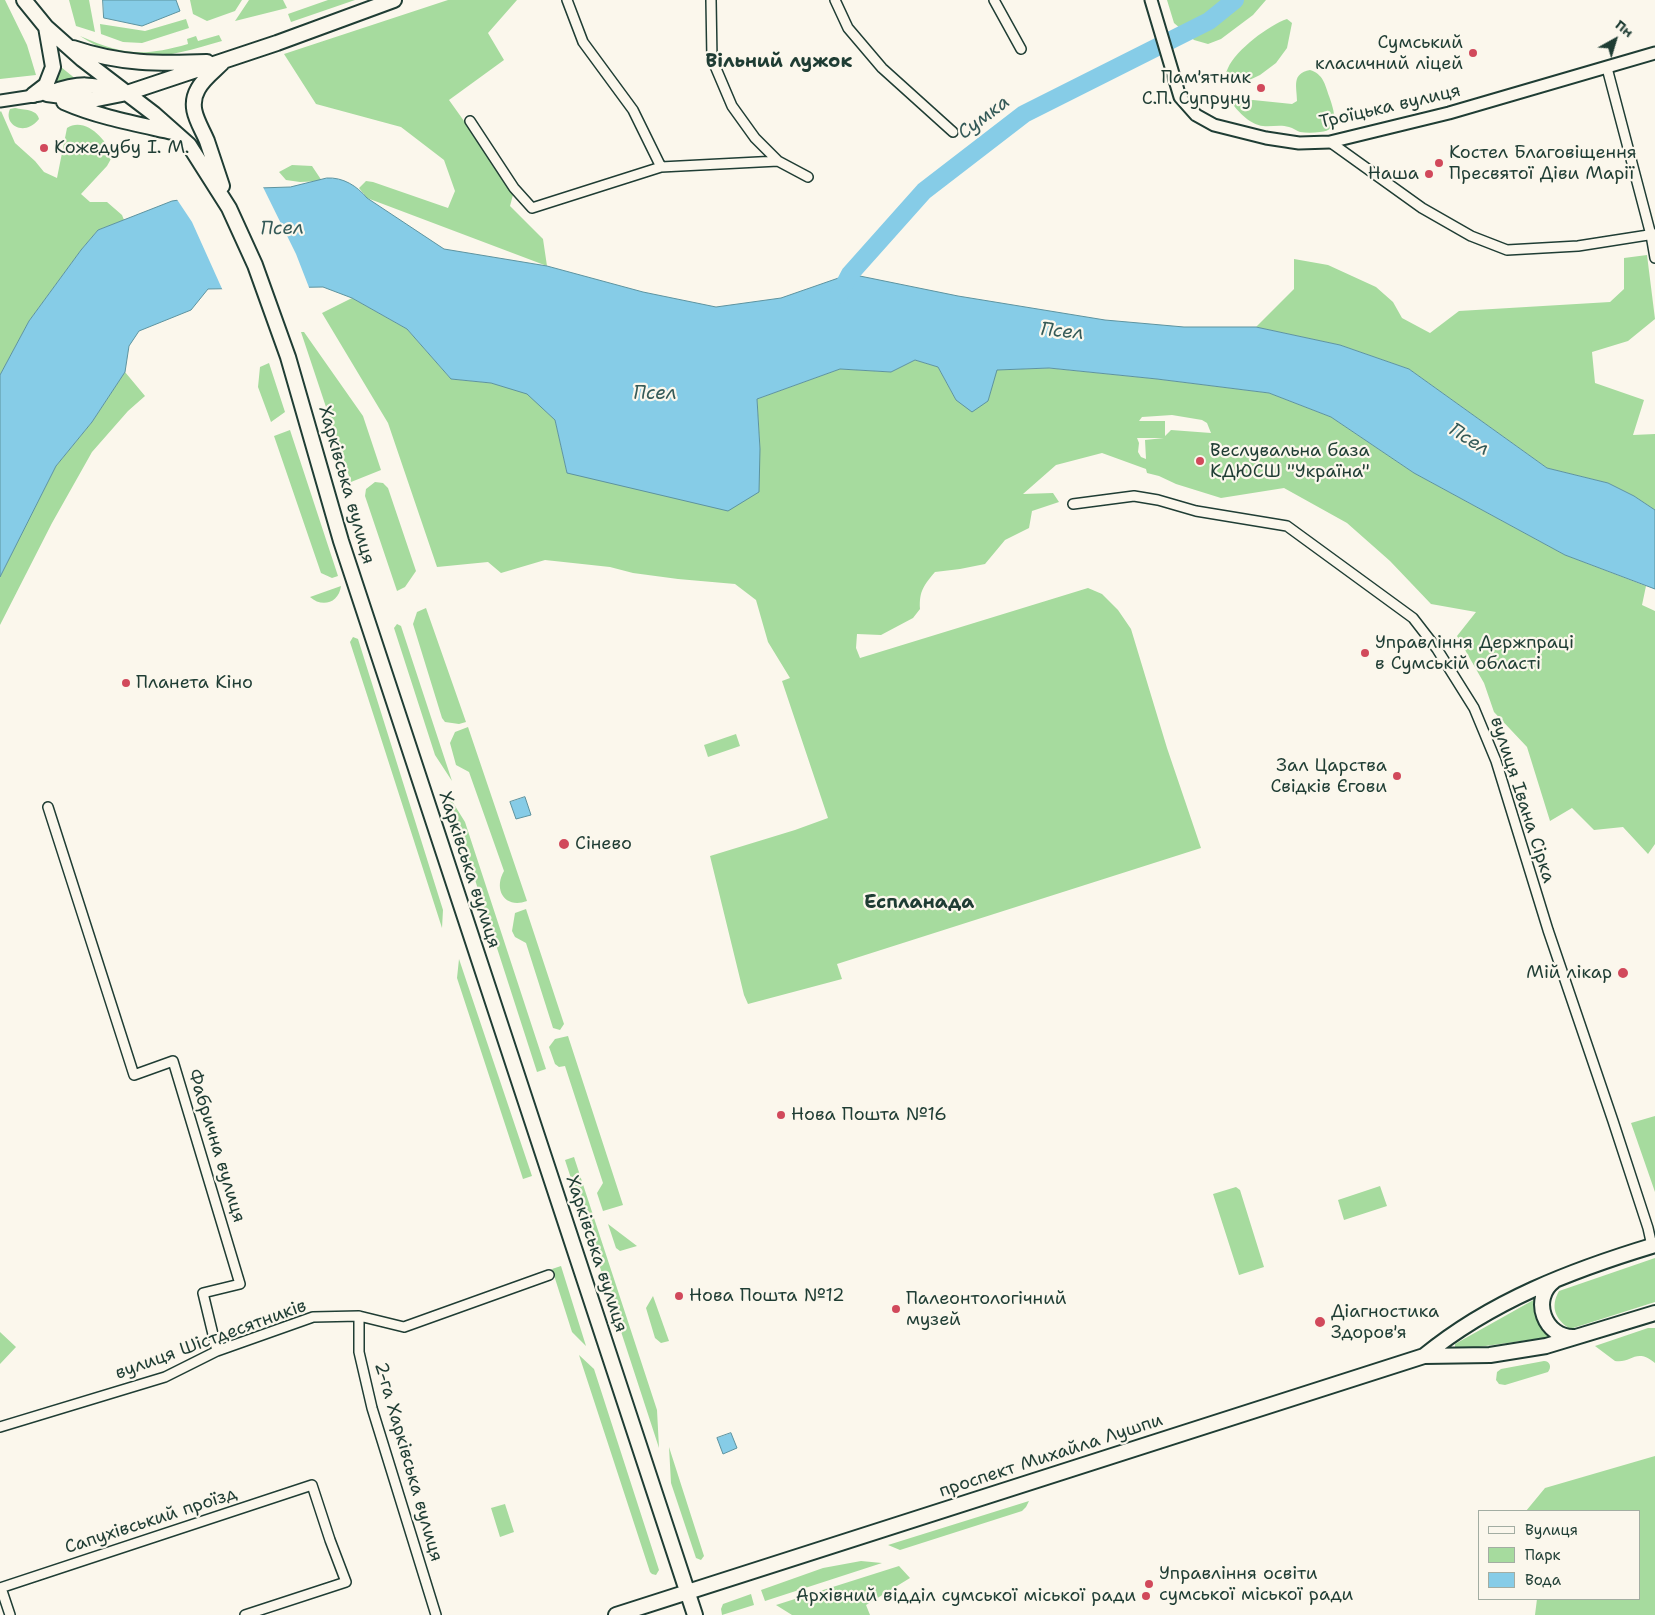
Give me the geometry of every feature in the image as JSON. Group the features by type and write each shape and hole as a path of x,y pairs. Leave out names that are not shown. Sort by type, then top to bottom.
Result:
{"main road":[{"name":"Харківська вулиця","path":"24,0 46,27 177,133 189,145 229,208 255,265 276,320 304,408 344,549 695,1615"},
{"path":"0,101 40,95 92,100 127,93 394,0"},
{"name":"Троїцька вулиця","path":"1151,2 1180,97 1196,115 1214,125 1266,138 1299,143 1330,142 1494,101 1655,53"},
{"path":"40,95 53,67 46,27"},
{"path":"68,46 84,52 133,62 162,64 223,61"},
{"path":"223,61 198,88 194,98 194,108 198,124 206,139 229,208"},
{"path":"40,95 75,107 177,133"},
{"name":"проспект Михайла Лушпи","path":"1424,1356 1464,1326 1500,1305 1558,1278 1653,1245"},
{"path":"1558,1278 1550,1284 1545,1292 1542,1302 1544,1316 1552,1329 1560,1335 1580,1337"},
{"name":"проспект Михайла Лушпи","path":"616,1615 1424,1356 1490,1355 1546,1346 1655,1313"}],"street":[{"path":"567,0 583,42 632,110 661,167"},
{"path":"711,0 712,59 732,106 755,138 778,161 808,177"},
{"path":"835,0 848,28 882,68 953,132"},
{"path":"994,0 1021,49"},
{"path":"1607,68 1653,235 1655,258"},
{"path":"470,121 514,188 532,208 661,167 778,161"},
{"path":"1330,142 1422,208 1471,236 1507,250 1578,246 1653,235"},
{"name":"вулиця Івана Сірка","path":"1073,504 1134,496 1158,500 1196,511 1287,526 1413,618 1437,649 1474,708 1496,762 1548,930 1653,1245"},
{"name":"Фабрична вулиця","path":"48,807 134,1075 173,1061 240,1284 203,1292 217,1352"},
{"name":"вулиця Шістдесятників","path":"0,1427 165,1376 217,1352 313,1317 359,1316 404,1327 549,1275"},
{"name":"2-га Харківська вулиця","path":"359,1316 359,1352 372,1408 436,1615"},
{"name":"Сапухівський проїзд","path":"0,1588 312,1485 346,1582 245,1615"},
{"path":"0,1588 10,1615"}],"green space":[{"path":"0,0 5,0 27,45 36,75 0,79"},
{"path":"69,0 89,0 95,32 76,26"},
{"path":"190,0 242,0 235,11 207,21 193,14"},
{"path":"249,0 283,0 287,8 235,21"},
{"path":"328,0 355,0 291,22 288,14"},
{"path":"448,0 517,0 488,33 504,60 449,100 514,191 510,206 543,239 547,266 367,198 359,188 366,181 448,208 455,191 444,160 401,127 316,104 284,54"},
{"path":"1167,0 1266,0 1253,15 1221,39 1208,44 1194,40 1174,23"},
{"path":"186,19 189,28 142,43 123,42 101,34 100,24 145,31"},
{"path":"1287,19 1292,23 1287,48 1276,63 1260,75 1243,83 1225,80 1232,61 1245,46 1263,32"},
{"path":"219,35 222,41 167,55 150,57 116,53 98,47 80,36 121,50 145,52 188,44 187,39 196,36 198,41"},
{"path":"56,63 77,80 50,83"},
{"path":"1310,70 1318,74 1323,80 1333,107 1333,124 1327,131 1305,133 1286,126 1258,125 1245,117 1232,103 1253,100 1292,104 1297,101 1296,81 1300,74"},
{"path":"15,108 36,113 39,119 27,128 16,127 9,120 10,109"},
{"path":"0,112 15,143 44,172 57,178 67,128 81,125 88,127 101,137 110,150 112,157 107,166 81,194 90,202 107,202 122,215 124,220 98,230 81,250 29,321 0,375"},
{"path":"292,165 312,166 322,181 300,182 286,180 279,172"},
{"path":"1647,255 1655,319 1628,341 1592,352 1595,383 1644,400 1633,435 1655,434 1655,510 1634,496 1608,483 1547,468 1409,369 1340,345 1256,327 1294,289 1294,259 1328,265 1376,287 1393,302 1402,318 1430,333 1459,311 1610,302 1624,289 1624,258"},
{"path":"352,298 407,329 451,379 491,383 527,393 555,420 567,473 760,449 757,399 840,369 891,372 915,360 938,367 956,400 988,401 996,370 1048,368 1269,393 1331,417 1414,473 1565,555 1646,586 1642,605 1655,611 1655,844 1648,854 1623,827 1594,830 1572,808 1550,821 1527,747 1494,712 1484,683 1457,636 1476,612 1431,604 1390,561 1347,523 1284,488 1221,498 1176,484 1147,473 1146,469 1102,453 1056,465 1023,494 1053,493 1059,502 1032,511 1029,528 1005,540 985,564 935,572 923,589 920,597 920,609 913,618 881,635 857,634 856,648 860,658 1088,588 1102,594 1118,610 1131,629 1167,748 1201,848 837,964 842,979 748,1004 744,995 710,856 828,818 782,681 790,678 768,642 756,600 735,584 678,579 633,573 610,567 545,560 501,573 488,562 437,567 388,423 322,313","holes":["1172,415 1202,420 1207,423 1211,433 1171,430 1165,436 1165,421 1139,421 1142,417","1137,438 1164,438 1145,440 1146,459 1141,457 1138,452 1139,443"]},
{"path":"301,332 304,332 363,416 381,470 351,482"},
{"path":"269,363 285,412 271,422 258,387 260,367"},
{"path":"125,372 145,396 128,411 92,452 52,523 0,625 0,577 56,466 92,422"},
{"path":"290,430 338,576 332,578 321,573 274,436"},
{"path":"375,482 383,483 388,488 416,571 405,587 397,591 365,496 366,489"},
{"path":"341,586 337,596 329,602 320,602 310,597"},
{"path":"426,608 466,722 459,724 445,722 442,718 413,624 417,612"},
{"path":"397,624 401,626 452,781 435,755 394,628"},
{"path":"353,637 358,639 443,910 442,928 350,642"},
{"path":"468,727 527,901 513,902 503,896 500,885 504,871 469,772 456,765 450,743 455,732"},
{"path":"736,734 740,746 708,757 704,745"},
{"path":"447,793 465,822 546,1069 537,1072"},
{"path":"526,909 564,1024 560,1030 553,1028 526,943 515,937 512,931 515,913"},
{"path":"459,959 532,1176 523,1179 457,978"},
{"path":"568,1036 623,1205 603,1211 597,1193 603,1183 565,1066 559,1067 555,1064 549,1047 555,1039"},
{"path":"1655,1116 1655,1192 1631,1123"},
{"path":"574,1157 657,1410 659,1448 565,1160"},
{"path":"1380,1186 1387,1206 1344,1220 1338,1200"},
{"path":"1236,1187 1240,1190 1264,1267 1239,1275 1213,1194"},
{"path":"608,1224 637,1246 620,1251 616,1248"},
{"path":"1655,1258 1655,1302 1570,1329 1558,1317 1555,1302 1559,1291"},
{"path":"561,1266 586,1346 572,1332 552,1269"},
{"path":"653,1296 669,1341 661,1343 655,1338 646,1308"},
{"path":"1537,1298 1539,1319 1550,1337 1455,1349 1455,1344"},
{"path":"1648,1328 1655,1328 1655,1363 1643,1356 1615,1361 1595,1346"},
{"path":"0,1332 16,1347 0,1364"},
{"path":"579,1355 594,1369 659,1570 656,1575 650,1572"},
{"path":"1544,1361 1550,1365 1548,1372 1505,1385 1499,1384 1496,1380 1497,1372 1501,1369"},
{"path":"669,1447 704,1556 701,1560 696,1558 671,1483"},
{"path":"1655,1456 1655,1615 1535,1615 1537,1600 1640,1600 1640,1510 1527,1510 1545,1488"},
{"path":"1029,1501 1022,1511 900,1550 888,1545"},
{"path":"505,1504 514,1532 500,1537 491,1508"},
{"path":"861,1561 882,1563 765,1601 761,1590 823,1568"},
{"path":"899,1566 910,1578 866,1605 870,1615 792,1615 776,1605"},
{"path":"751,1594 754,1605 722,1615 721,1609 723,1604"}],"water":[{"path":"103,0 176,0 180,11 142,26 104,18"},
{"name":"Псел","path":"327,178 339,179 349,183 367,198 444,249 547,266 643,292 716,307 781,298 850,274 958,296 1105,320 1184,327 1256,327 1340,345 1409,369 1547,468 1608,483 1634,496 1655,510 1655,589 1565,555 1414,473 1331,417 1269,393 1049,368 997,370 988,401 972,412 956,400 938,367 915,360 891,372 840,369 757,399 760,449 759,492 728,511 567,473 555,420 527,394 491,383 451,379 407,329 352,298 323,287 208,289 191,310 139,331 129,346 125,372 92,422 56,466 0,577 0,375 29,321 81,250 98,230 172,201 259,188 290,187"},
{"path":"525,797 531,815 516,819 510,802"},
{"path":"731,1433 737,1448 723,1454 717,1438"}],"pier":[{"path":"262,185 296,254 310,290 223,291 192,222 176,198"}],"waterway":[{"name":"Сумка","path":"839,295 850,274 924,191 1024,114 1209,21 1235,0"}],"place":[{"name":"Сумський класичний ліцей","path":"1473,53"},
{"name":"Пам'ятник С.П. Супруну","path":"1261,88"},
{"name":"Кожедубу І. М.","path":"44,148"},
{"name":"Костел Благовіщення Пресвятої Діви Марії","path":"1439,163"},
{"name":"Наша","path":"1429,174"},
{"name":"Веслувальна база КДЮСШ \"Україна\"","path":"1200,461"},
{"name":"Управління Держпраці в Сумській області","path":"1365,653"},
{"name":"Планета Кіно","path":"126,683"},
{"name":"Зал Царства Свідків Єгови","path":"1397,776"},
{"name":"Сінево","path":"564,844"},
{"name":"Мій лікар","path":"1623,973"},
{"name":"Нова Пошта №16","path":"781,1115"},
{"name":"Нова Пошта №12","path":"679,1296"},
{"name":"Палеонтологічний музей","path":"896,1309"},
{"name":"Діагностика Здоров'я","path":"1320,1322"},
{"name":"Управління освіти сумської міської ради","path":"1149,1584"},
{"name":"Архівний відділ сумської міської ради","path":"1146,1596"}],"district":[{"name":"Вільний лужок","path":"779,62"},
{"name":"Еспланада","path":"919,903"}]}
